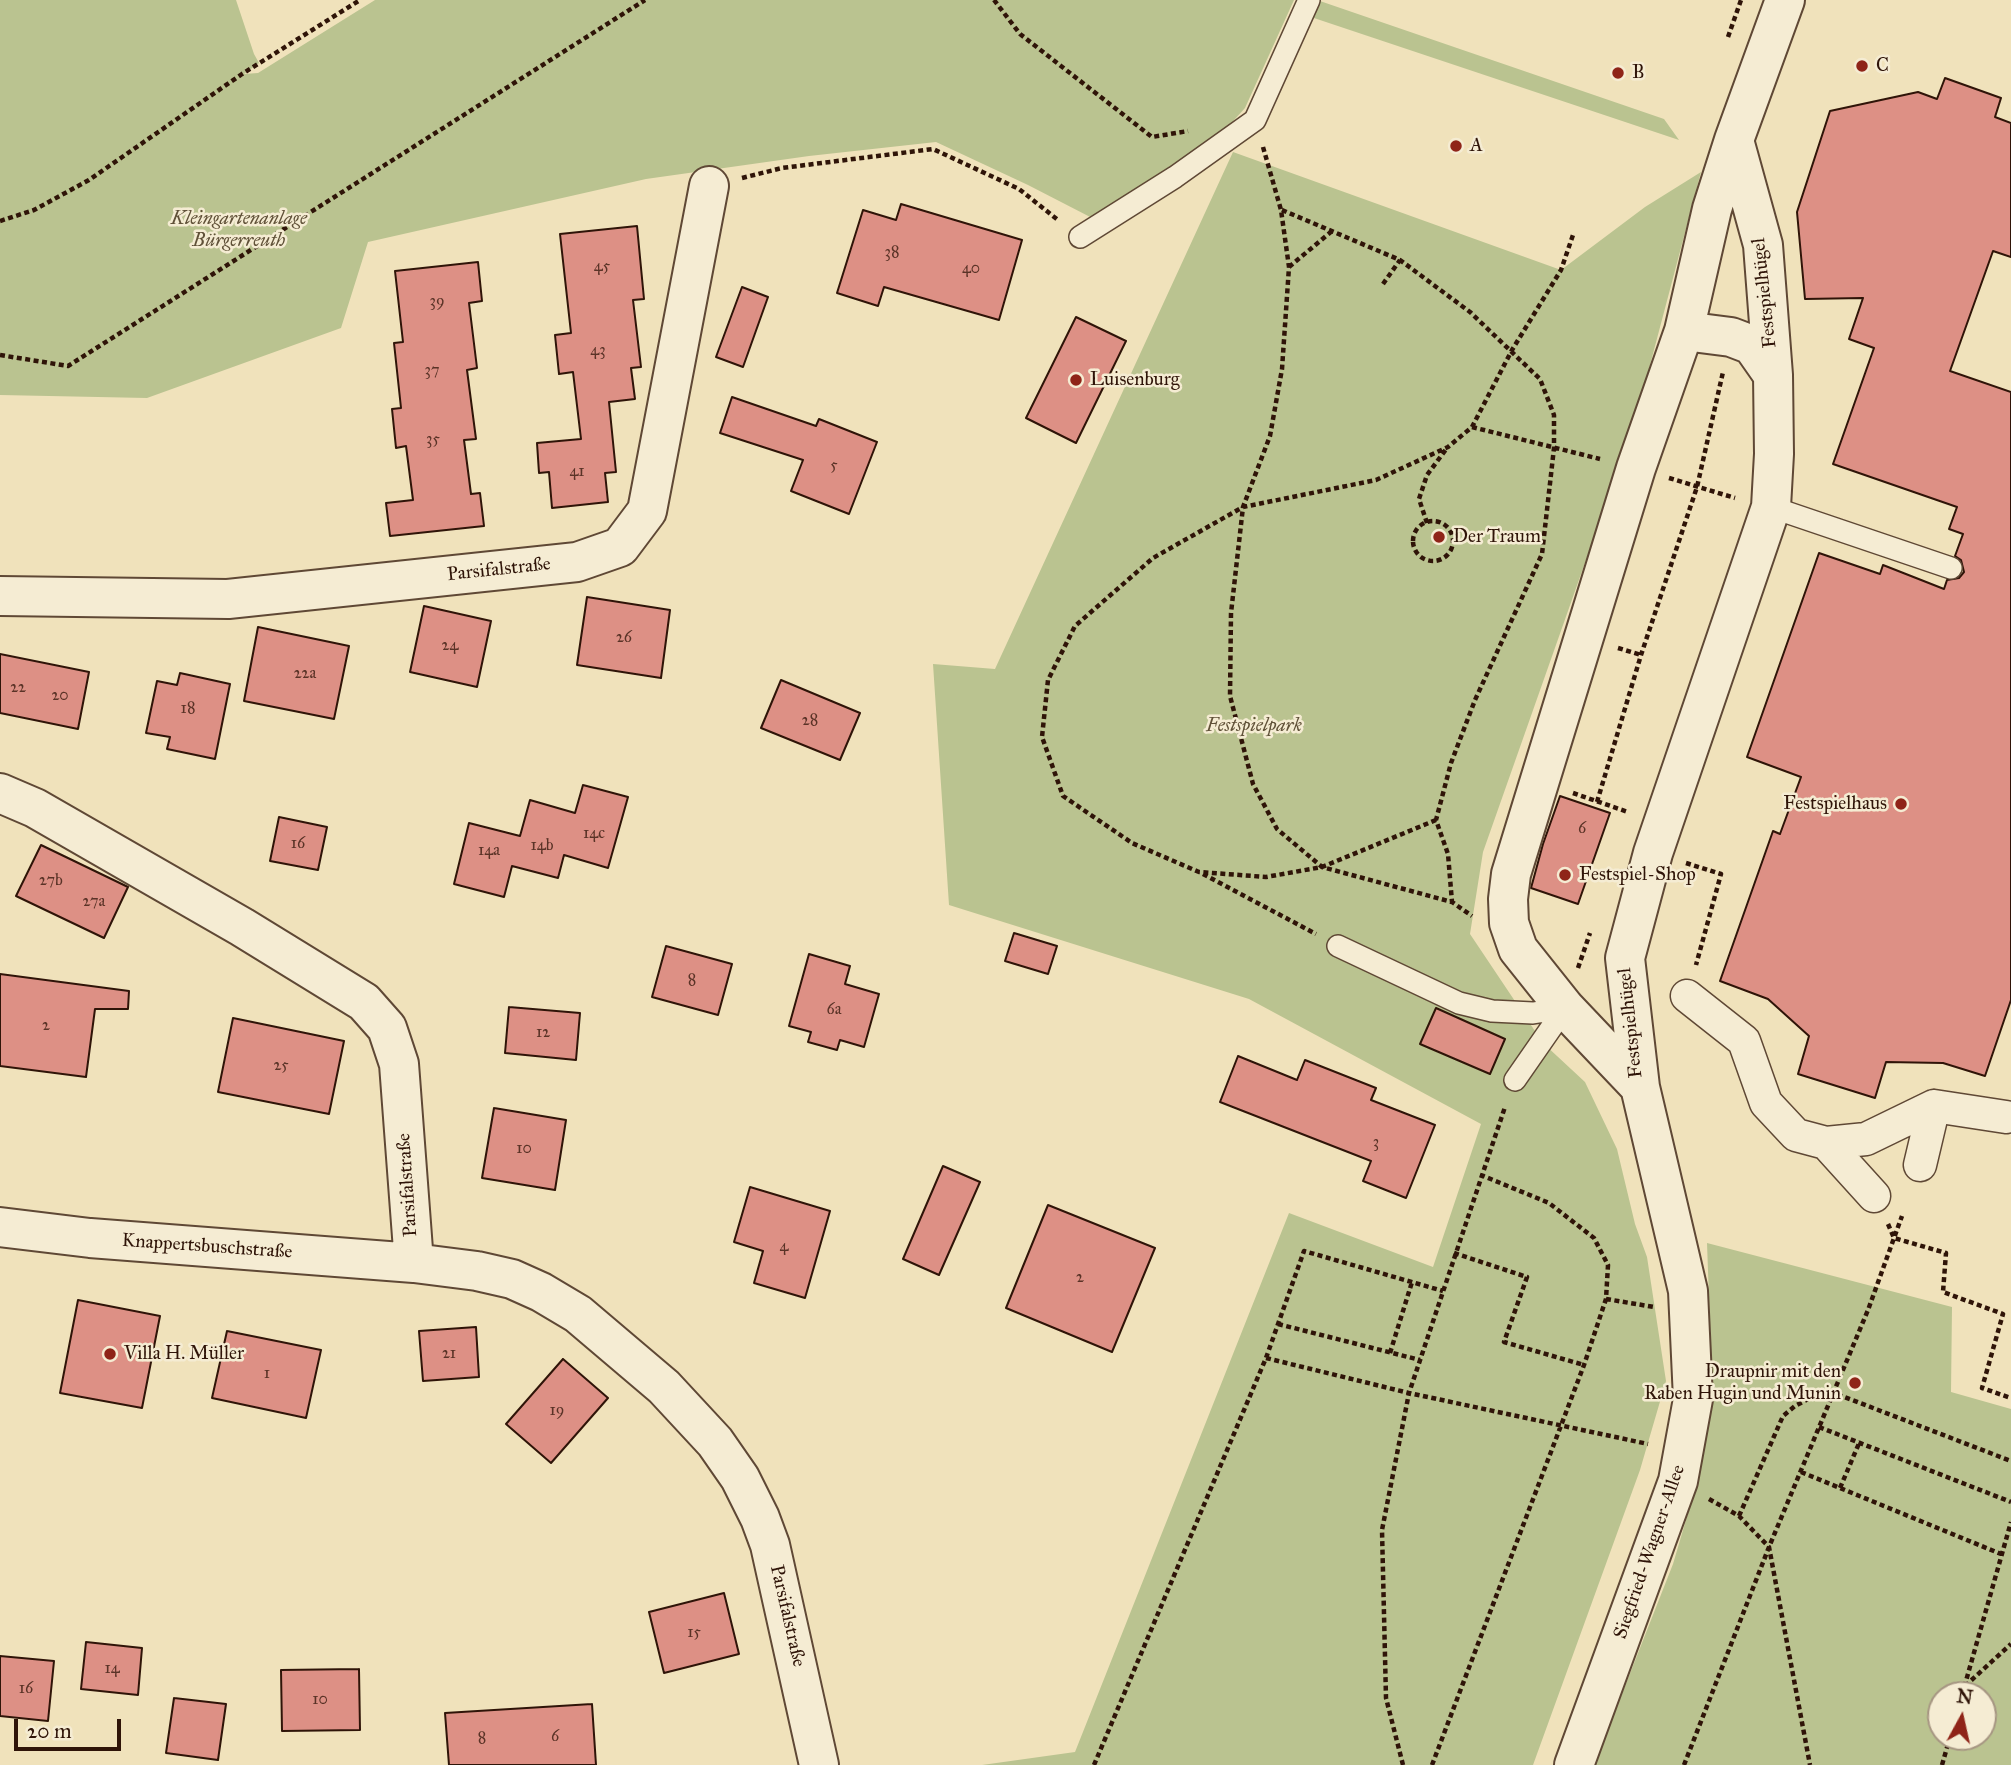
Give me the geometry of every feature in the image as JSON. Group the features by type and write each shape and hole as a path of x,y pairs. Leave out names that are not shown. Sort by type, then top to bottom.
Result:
{"street":[{"path":"1734,140 1785,0"},
{"name":"Festspielhügel","path":"1640,1087 1565,1009 1518,949 1509,923 1509,887 1636,468 1684,331 1712,209 1734,140"},
{"name":"Festspielhügel","path":"1640,1087 1625,958 1630,932 1653,853 1771,507 1774,454 1773,375 1763,245 1734,140"},
{"name":"Parsifalstraße","path":"0,596 228,599 577,562 620,547 647,511 709,186"},
{"path":"1684,331 1731,337 1752,345 1773,375"},
{"name":"Parsifalstraße","path":"0,793 35,808 231,920 364,1002 387,1028 399,1064 414,1263 477,1271 512,1279 541,1292 578,1314 664,1387 715,1442 740,1478 770,1545 819,1765"},
{"path":"1688,996 1744,1041 1766,1102 1796,1135 1826,1143 1866,1139 1902,1124 1934,1106 2006,1117"},
{"name":"Siegfried-Wagner-Allee","path":"1574,1765 1678,1481 1693,1399 1688,1291 1640,1087"},
{"path":"1920,1165 1934,1106"},
{"path":"1826,1143 1874,1196"},
{"name":"Knappertsbuschstraße","path":"0,1227 90,1238 414,1263"}],"lane":[{"path":"1080,237 1175,177 1255,120 1309,0"},
{"path":"1771,507 1951,568"},
{"path":"1338,946 1459,1003 1492,1012 1533,1013 1565,1009"},
{"path":"1515,1080 1565,1009"}],"path":[{"path":"0,221 34,210 89,180 242,74 360,0"},
{"path":"0,355 68,366 645,0"},
{"path":"994,0 1020,34 1152,137 1190,131"},
{"path":"1255,120 1281,210 1289,267 1282,369 1270,436 1243,508 1231,613 1230,696 1253,784 1278,829 1322,867 1452,902 1518,949"},
{"path":"709,186 782,169 933,149 1019,189 1080,237"},
{"path":"1281,210 1400,260 1470,312 1540,379 1554,415 1554,448 1542,554 1475,700 1451,763 1436,820 1448,854 1452,902"},
{"path":"1289,267 1332,231"},
{"path":"1427,523 1419,499 1427,475 1448,447 1472,427 1512,350 1561,270 1573,235"},
{"path":"1382,284 1400,260"},
{"path":"1597,802 1641,655 1697,487 1731,337"},
{"path":"1472,427 1636,468"},
{"path":"1338,946 1199,872 1132,843 1063,796 1042,737 1048,680 1075,626 1153,558 1243,508 1376,480 1448,447"},
{"path":"1697,487 1733,498"},
{"path":"1440,522 1446,525 1453,537 1450,550 1441,559 1428,560 1414,547 1414,534 1427,523 1440,522"},
{"path":"1539,782 1630,813"},
{"path":"1199,872 1266,877 1322,867 1436,820"},
{"path":"1688,996 1721,874"},
{"path":"1403,1765 1387,1699 1382,1530 1409,1393 1454,1253 1515,1080"},
{"path":"1432,1765 1562,1425 1606,1299 1608,1265 1594,1238 1549,1203 1481,1175"},
{"path":"1684,1765 1769,1547 1868,1310 1894,1238 1946,1253 1943,1292 2003,1314 1982,1388 2011,1398"},
{"path":"1094,1765 1266,1358 1304,1251 1443,1291"},
{"path":"1454,1253 1527,1277 1504,1342 1584,1366"},
{"path":"1390,1353 1412,1282"},
{"path":"1606,1299 1651,1306"},
{"path":"1278,1324 1420,1360"},
{"path":"1266,1358 1409,1393 1684,1452"},
{"path":"1810,1765 1769,1547 1739,1516 1783,1416 1812,1397 1834,1394 2011,1461"},
{"path":"1819,1427 2011,1502"},
{"path":"1840,1488 1860,1441"},
{"path":"1801,1472 2001,1554"},
{"path":"1966,1681 2011,1522"},
{"path":"1970,1681 2011,1643"}],"green space":[{"name":"Kleingartenanlage Bürgerreuth","path":"0,0 236,0 259,63 244,74 258,73 375,0 1294,0 1245,108 1225,130 1096,220 936,142 809,156 646,179 368,242 341,328 147,398 0,395"},
{"path":"1317,0 1664,119 1679,140 1296,12"},
{"name":"Festspielpark","path":"1233,152 1561,270 1645,207 1701,172 1636,418 1483,852 1470,934 1543,1043 1585,1082 1617,1149 1635,1224 1647,1257 1666,1381 1640,1470 1533,1765 982,1765 1075,1752 1289,1213 1433,1267 1481,1124 1249,999 949,905 933,664 995,669"},
{"path":"1707,1243 1952,1307 1951,1392 2011,1409 2011,1765 1594,1765 1673,1564 1696,1486 1705,1433 1711,1353"}],"building":[{"name":"Festspielhaus","path":"1945,78 2001,98 1995,117 2011,123 2011,257 1993,251 1950,371 2011,392 2011,1000 1985,1076 1943,1063 1886,1062 1875,1098 1798,1074 1809,1036 1768,999 1720,981 1773,831 1780,834 1801,777 1747,757 1819,553 1880,574 1883,565 1944,589 1947,580 1959,578 1964,572 1961,560 1955,556 1963,534 1949,529 1957,507 1833,464 1874,348 1849,339 1863,298 1805,299 1797,212 1830,111 1918,92 1937,99"},
{"path":"901,204 1022,240 999,320 884,287 878,306 837,293 863,210 896,220"},
{"path":"637,226 644,299 633,300 641,367 631,368 635,399 609,402 616,472 605,473 608,502 552,508 549,472 539,473 537,443 581,439 573,372 559,374 555,335 571,333 560,234"},
{"path":"478,262 482,301 469,303 477,368 467,370 476,439 464,440 471,494 480,493 484,526 390,536 386,503 413,500 406,446 396,448 392,409 401,408 394,343 403,342 395,271"},
{"path":"742,287 768,297 743,367 716,357"},
{"name":"Luisenburg","path":"1076,317 1126,341 1076,443 1026,418"},
{"path":"732,397 816,426 819,419 877,442 849,514 791,491 803,460 720,433"},
{"path":"587,597 670,610 661,678 577,665"},
{"path":"424,606 491,621 477,687 410,672"},
{"path":"258,627 349,646 334,719 244,701"},
{"path":"0,654 89,672 78,729 0,713"},
{"path":"180,673 230,684 215,759 167,749 170,737 146,733 157,681 177,685"},
{"path":"781,680 860,713 840,760 761,728"},
{"path":"583,785 628,797 608,868 564,855 558,878 512,866 504,897 454,884 469,823 520,836 530,800 575,813"},
{"path":"1560,796 1610,813 1578,904 1531,888"},
{"path":"279,817 327,827 318,870 270,861"},
{"path":"41,845 128,887 104,938 16,896"},
{"path":"1014,933 1057,946 1048,974 1005,961"},
{"path":"666,946 732,964 718,1015 652,997"},
{"path":"809,954 850,966 845,984 879,994 864,1047 840,1040 837,1050 808,1042 811,1032 789,1026"},
{"path":"0,974 129,991 128,1009 95,1009 86,1077 0,1066"},
{"path":"509,1007 580,1013 576,1060 505,1053"},
{"path":"1436,1008 1505,1039 1490,1074 1420,1044"},
{"path":"233,1018 344,1041 329,1114 218,1092"},
{"path":"1238,1056 1297,1080 1305,1060 1376,1088 1371,1100 1435,1125 1406,1198 1363,1181 1371,1161 1220,1102"},
{"path":"494,1108 566,1120 555,1190 482,1178"},
{"path":"943,1166 980,1182 939,1275 903,1259"},
{"path":"750,1187 830,1211 805,1298 754,1283 763,1251 734,1242"},
{"path":"1048,1205 1155,1248 1112,1352 1006,1308"},
{"name":"Villa H. Müller","path":"78,1300 160,1316 142,1408 60,1393"},
{"path":"476,1327 479,1377 423,1381 419,1331"},
{"path":"227,1331 321,1350 306,1418 212,1398"},
{"path":"563,1359 608,1398 551,1463 506,1424"},
{"path":"724,1593 739,1654 664,1673 649,1612"},
{"path":"86,1642 142,1648 138,1695 81,1689"},
{"path":"0,1656 54,1661 48,1721 0,1716"},
{"path":"359,1669 360,1730 282,1731 281,1670"},
{"path":"174,1698 226,1704 218,1760 166,1753"},
{"path":"592,1704 596,1765 449,1765 445,1713"}],"place":[{"name":"C","path":"1862,66"},
{"name":"B","path":"1618,73"},
{"name":"A","path":"1456,146"},
{"name":"Luisenburg","path":"1076,380"},
{"name":"Der Traum","path":"1439,537"},
{"name":"Festspielhaus","path":"1901,804"},
{"name":"Festspiel-Shop","path":"1565,875"},
{"name":"Villa H. Müller","path":"110,1354"},
{"name":"Draupnir mit den Raben Hugin und Munin","path":"1855,1383"}]}
